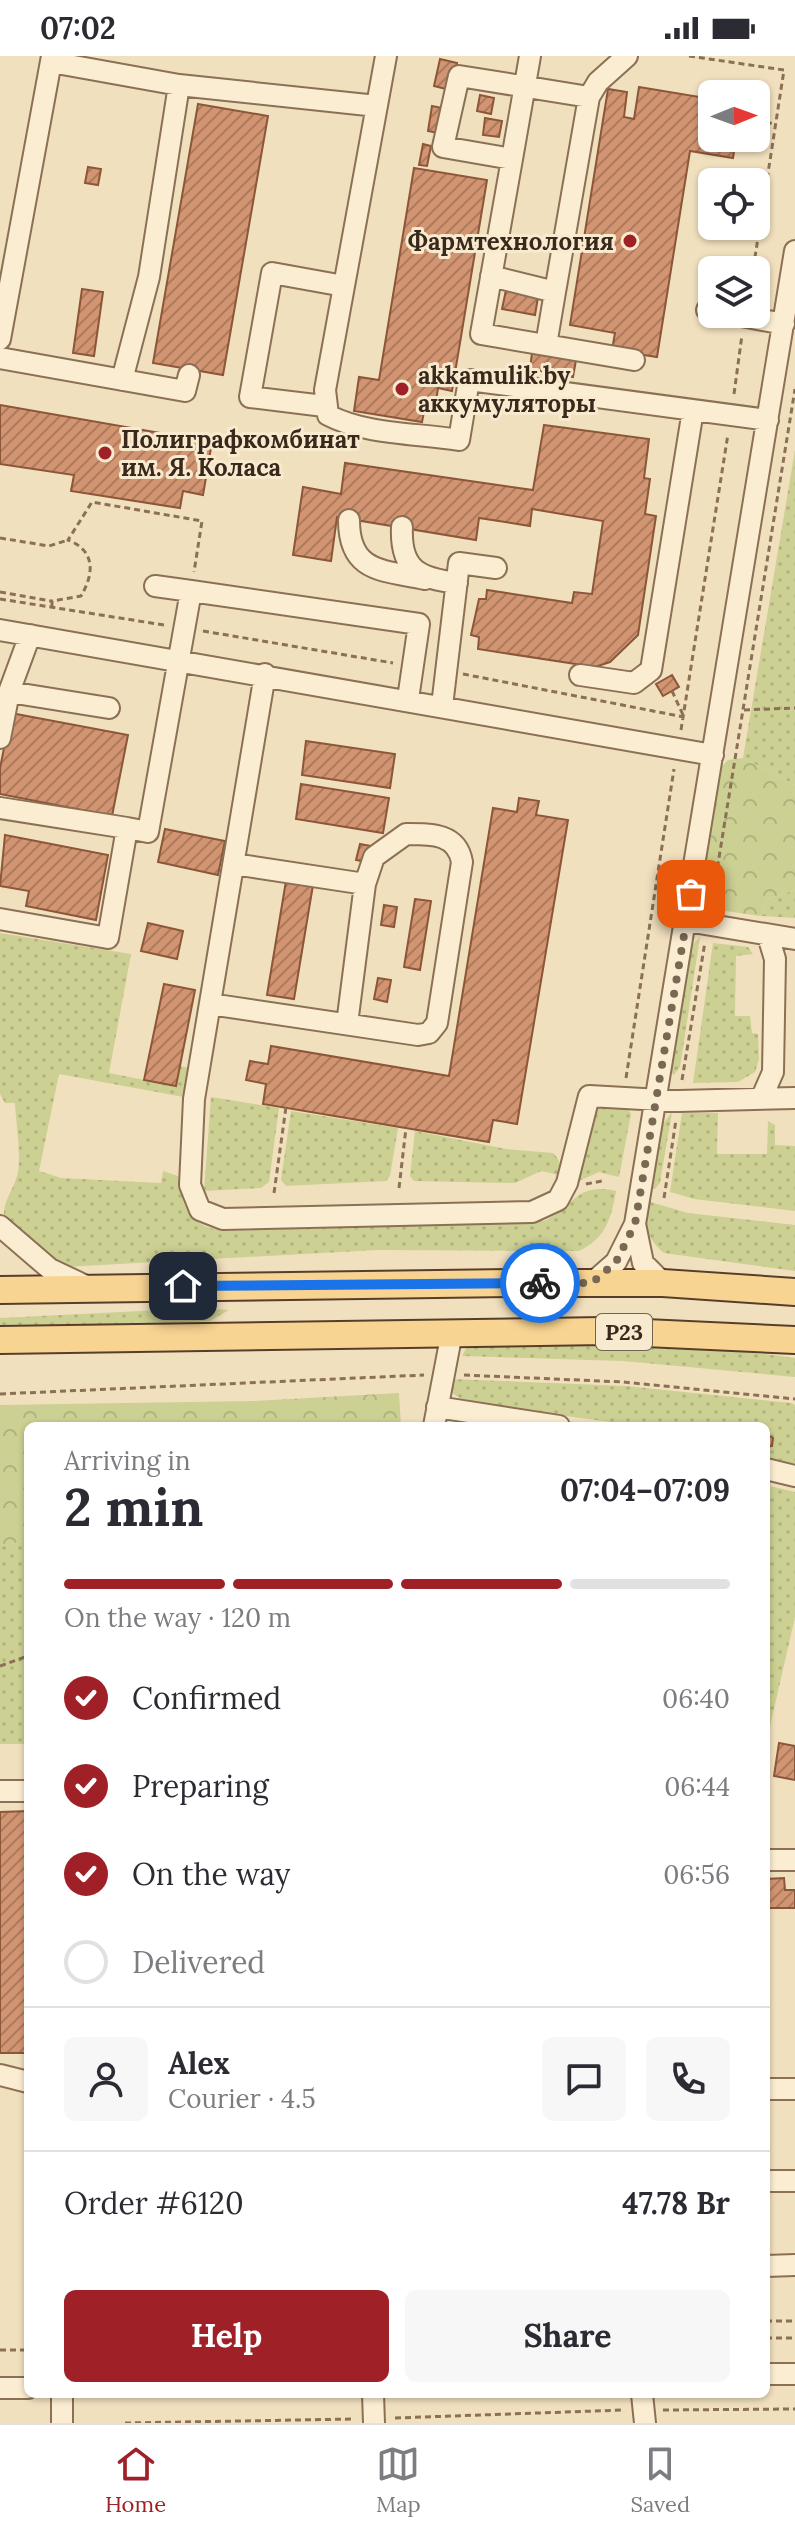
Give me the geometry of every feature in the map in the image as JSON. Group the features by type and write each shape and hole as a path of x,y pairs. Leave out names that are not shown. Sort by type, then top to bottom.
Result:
{"main road":[{"name":"Р23","path":"0,1290 663,1283 795,1292"},
{"name":"Р23","path":"0,1340 603,1331 795,1340"}],"street":[{"path":"386,56 324,406 328,415 341,421 459,440 469,380 768,420"},
{"path":"530,56 481,334 634,360"},
{"path":"546,345 589,97 598,82 627,56"},
{"path":"0,339 52,59 179,85 377,106"},
{"path":"512,159 443,147 459,76 589,97"},
{"path":"122,380 149,277 179,85"},
{"path":"592,1283 616,1262 635,1224 795,251"},
{"path":"324,406 250,397 272,273 344,286"},
{"path":"491,276 555,292"},
{"path":"770,322 784,324"},
{"path":"0,358 185,391 189,375"},
{"path":"580,675 634,683 651,670 693,410"},
{"path":"349,520 349,536 360,560 371,568 457,583"},
{"path":"402,527 405,556 425,579"},
{"path":"442,706 459,563 496,568"},
{"path":"155,586 419,624 408,699"},
{"path":"0,810 148,832 191,591"},
{"path":"0,630 408,699 713,755"},
{"path":"0,738 9,692 30,635"},
{"path":"265,674 194,1099 190,1185 200,1210 223,1219 532,1212 558,1200 567,1183 589,1096 679,1101 795,1097"},
{"path":"9,692 109,708"},
{"path":"0,919 108,938 127,828"},
{"path":"210,1004 418,1035 429,1033 437,1023 462,862 460,848 449,838 406,834 390,842 374,857 365,884 347,1024"},
{"path":"234,864 365,884"},
{"path":"687,921 794,941"},
{"path":"762,1097 773,1072 775,959 768,936"},
{"path":"635,1224 643,1263 663,1283"},
{"path":"0,1226 50,1269 91,1289"},
{"path":"452,1332 436,1417 504,1422"},
{"path":"770,1470 795,1476"},
{"path":"0,1791 24,1791"},
{"path":"770,1860 795,1860"},
{"path":"0,2075 24,2081"},
{"path":"770,2089 795,2089"},
{"path":"770,2181 795,2181"},
{"path":"770,2266 795,2265"},
{"path":"770,2374 795,2374"},
{"path":"0,2388 24,2388"},
{"path":"62,2398 62,2423"},
{"path":"373,2398 374,2421"}],"path":[{"path":"689,56 784,70 755,256"},
{"path":"770,123 777,124"},
{"path":"623,1097 731,415 737,328"},
{"path":"664,1198 795,389"},
{"path":"68,540 92,502 202,521 191,591"},
{"path":"0,538 49,546 68,540 79,544 89,555 92,570 81,596 52,601 0,592"},
{"path":"0,599 413,666"},
{"path":"52,601 52,607"},
{"path":"446,671 684,717"},
{"path":"672,691 684,717"},
{"path":"744,710 795,708"},
{"path":"274,1193 286,1107"},
{"path":"399,1188 406,1128"},
{"path":"586,1184 602,1181"},
{"path":"0,1394 444,1374 623,1382 795,1399"},
{"path":"0,1666 24,1657"},
{"path":"770,2321 795,2321"},
{"path":"770,2338 795,2338"},
{"path":"0,2350 24,2350"},
{"path":"125,2423 374,2421 643,2409 795,2409"}],"green space":[{"path":"795,450 795,785 743,758"},
{"path":"743,758 795,785 795,890 767,899 760,916 719,910 699,892 717,771 728,760"},
{"path":"795,890 795,918 760,916 767,899"},
{"path":"0,933 131,954 109,1073 176,1086 180,1066 194,1069 189,1098 59,1074 39,1171 61,1178 161,1183 163,1171 178,1176 182,1198 194,1219 223,1231 544,1221 583,1193 602,1189 616,1191 606,1227 595,1240 579,1251 377,1250 64,1267 5,1223 4,1209 18,1172 19,1155 15,1103 5,1103 0,1094"},
{"path":"700,937 680,1067 674,1075 669,1070 691,946"},
{"path":"713,943 748,947 753,954 736,956 735,1016 750,1016 752,1033 758,1034 759,1059 755,1072 738,1082 693,1083"},
{"path":"211,1097 279,1108 269,1182 261,1188 204,1191"},
{"path":"597,1106 626,1106 631,1114 619,1177 599,1172 579,1181 592,1113"},
{"path":"291,1111 398,1128 390,1176 386,1181 286,1186 281,1180"},
{"path":"672,1112 660,1183 655,1189 648,1187 657,1132"},
{"path":"682,1113 718,1113 717,1154 767,1154 768,1121 775,1125 775,1145 795,1146 795,1211 694,1199 670,1192"},
{"path":"415,1131 506,1149 553,1153 559,1163 559,1175 541,1171 515,1183 414,1181 410,1176"},
{"path":"647,1201 688,1213 795,1225 795,1271 664,1253 653,1242 648,1230"},
{"path":"201,1308 229,1310 210,1321 0,1328 0,1318"},
{"path":"470,1341 633,1345 754,1353 795,1358 795,1377 623,1361 462,1356"},
{"path":"451,1379 626,1386 791,1403 795,1405 795,1464 770,1458 770,1422 610,1422 468,1403 452,1393"},
{"path":"399,1393 401,1422 24,1422 24,1541 0,1546 0,1405 253,1401"},
{"path":"770,1486 795,1492 795,1617 770,1726"},
{"path":"24,1541 24,1744 0,1744 0,1546"}],"building":[{"path":"440,59 457,63 450,90 434,86"},
{"name":"Фармтехнология","path":"639,87 698,97 698,152 734,152 733,158 690,151 657,357 612,350 615,333 570,325 608,89 627,92 624,117 634,119"},
{"path":"480,95 494,98 491,114 477,111"},
{"path":"198,104 268,116 223,375 153,363"},
{"path":"432,106 442,108 438,133 428,131"},
{"path":"485,118 502,121 499,137 483,135"},
{"path":"423,144 431,146 427,166 419,165"},
{"path":"88,167 101,169 98,185 85,183"},
{"path":"414,168 487,180 452,391 438,388 435,408 425,407 422,422 354,411 359,377 379,380"},
{"path":"82,289 103,292 94,356 73,353"},
{"path":"506,290 538,297 535,315 502,309"},
{"path":"532,353 576,360 573,377 530,369"},
{"name":"Полиграфкомбинат им. Я. Коласа","path":"0,405 212,442 203,495 183,491 180,508 71,491 74,475 0,464"},
{"path":"544,425 649,439 644,478 650,479 645,514 656,516 638,635 610,662 595,667 478,649 479,637 471,635 479,599 486,599 487,590 572,603 574,592 592,594 603,521 532,509 530,526 479,518 476,540 337,517 331,561 293,555 303,487 341,494 345,463 533,490"},
{"path":"672,675 679,687 663,696 656,684"},
{"path":"11,713 128,735 112,816 0,794 0,768"},
{"path":"306,741 395,754 390,788 302,775"},
{"path":"301,784 389,798 383,833 296,819"},
{"path":"519,798 539,801 536,815 568,820 517,1124 493,1120 489,1142 263,1104 266,1084 246,1080 250,1061 268,1064 271,1046 449,1076 493,808 517,812"},
{"path":"165,829 225,841 218,875 158,862"},
{"path":"5,835 108,855 96,920 26,906 29,891 0,886"},
{"path":"360,844 371,846 367,862 356,860"},
{"path":"287,875 314,879 294,999 267,995"},
{"path":"415,899 431,901 420,970 404,967"},
{"path":"384,905 397,907 394,927 381,925"},
{"path":"148,923 183,931 177,959 141,951"},
{"path":"378,978 391,980 387,1002 374,999"},
{"path":"164,984 195,990 176,1086 144,1080"},
{"path":"779,1743 795,1746 795,1780 774,1776"},
{"path":"24,1811 24,2053 0,2053 0,1812"},
{"path":"784,1878 785,1890 795,1890 795,1908 770,1908 770,1879"}],"way so far":[{"path":"540,1283 592,1283 616,1262 635,1224 691,894"}],"place":[{"name":"Фармтехнология","path":"630,241"},
{"name":"akkamulik.by аккумуляторы","path":"402,389"},
{"name":"Полиграфкомбинат им. Я. Коласа","path":"105,453"}],"route":[{"path":"183,1286 540,1283"}]}
